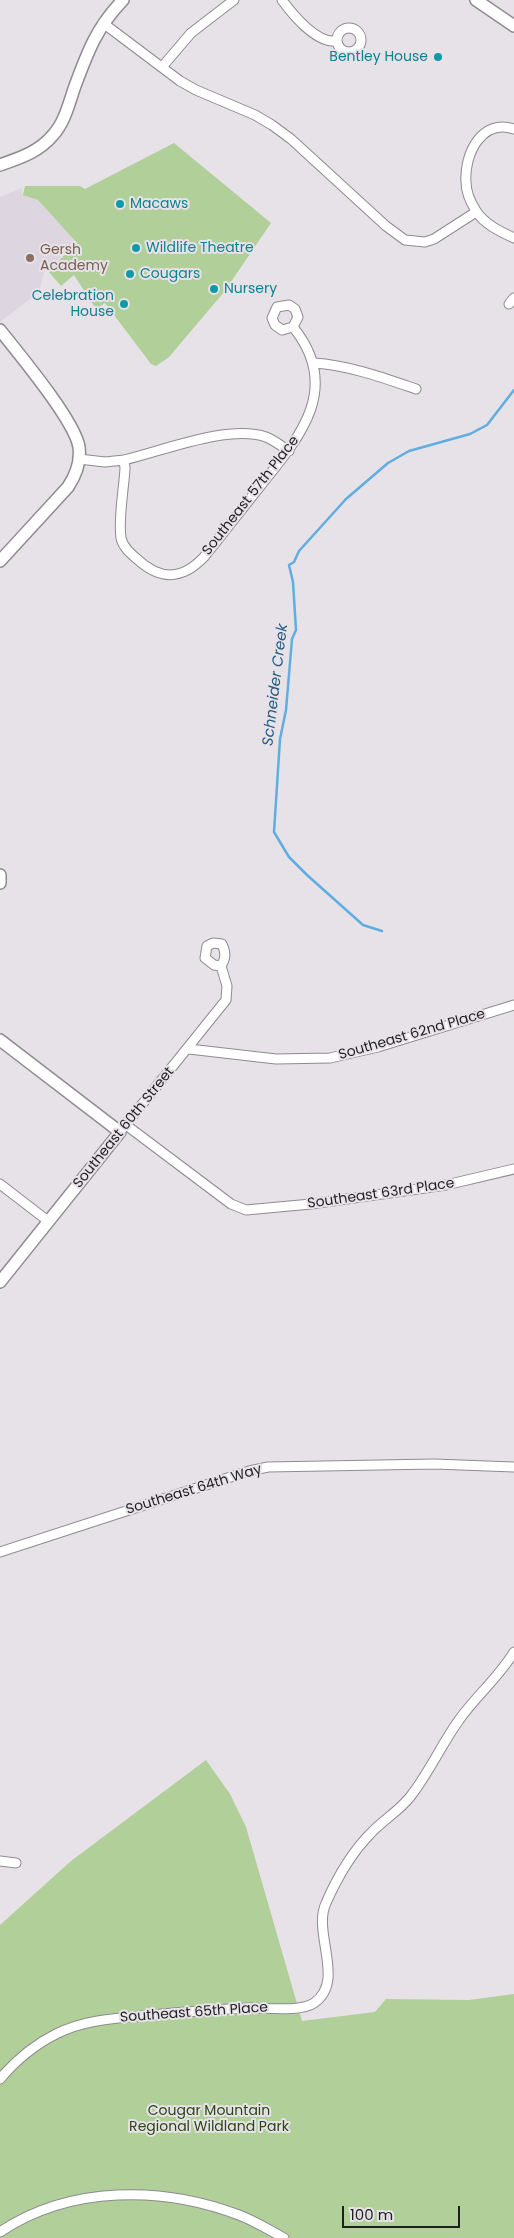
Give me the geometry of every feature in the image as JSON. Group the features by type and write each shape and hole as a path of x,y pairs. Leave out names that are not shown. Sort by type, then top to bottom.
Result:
{"street":[{"path":"0,165 30,154 54,135 63,120 84,60 102,23 123,0"},
{"path":"162,67 191,33 234,0"},
{"path":"282,0 296,18 312,32 331,42 337,41"},
{"path":"476,0 514,26"},
{"path":"102,23 196,90 241,108 272,125 291,139 386,226 406,240 425,242 434,239 476,212"},
{"path":"514,129 507,126 492,128 480,136 473,146 468,160 466,182 476,212 494,228 514,238"},
{"name":"Southeast 57th Place","path":"124,460 121,532 125,547 139,562 156,573 165,575 182,574 197,564 204,556 289,451 304,426 311,407 316,380 310,351 293,328"},
{"path":"0,330 72,428 79,448 79,459 74,478 68,487 0,561"},
{"path":"314,363 344,368 416,389"},
{"path":"79,459 105,462 124,460 234,433 268,437 289,451"},
{"path":"0,875 0,883"},
{"name":"Southeast 60th Street","path":"0,1282 189,1049 226,1000 227,986 221,966"},
{"name":"Southeast 62nd Place","path":"189,1049 276,1059 330,1058 378,1047 514,1005"},
{"path":"0,1040 123,1128"},
{"name":"Southeast 63rd Place","path":"123,1128 230,1204 246,1210 311,1204 446,1185 514,1168"},
{"path":"0,1184 48,1221"},
{"name":"Southeast 64th Way","path":"0,1552 249,1471 268,1467 434,1464 514,1466"},
{"name":"Southeast 65th Place","path":"0,2079 22,2056 36,2045 58,2033 96,2022 219,2009 305,2007 317,2001 324,1994 327,1983 327,1958 320,1923 322,1912 330,1894 359,1846 411,1796 458,1722 480,1694 500,1674 514,1652"},
{"path":"0,1860 16,1863"},
{"path":"0,2232 24,2217 56,2205 100,2197 146,2195 187,2200 224,2210 252,2220 284,2238"}],"shaded area":[{"name":"Gersh Academy","path":"22,188 22,194 38,200 76,242 44,273 39,292 0,322 0,197"}],"green space":[{"path":"174,143 271,223 224,292 169,357 156,366 151,364 105,303 96,309 74,275 61,286 48,271 77,243 38,200 23,195 25,186 80,186 85,189"},
{"name":"Cougar Mountain Regional Wildland Park","path":"206,1760 230,1794 246,1827 302,2021 375,2012 386,1999 469,2000 514,1994 514,2238 0,2238 0,1925 71,1861"}],"waterway":[{"name":"Schneider Creek","path":"382,931 363,925 307,875 289,857 274,832 280,739 286,710 292,639 296,630 293,582 289,565 294,562 299,551 346,499 388,463 409,451 470,434 487,425 514,390"}],"place":[{"name":"Bentley House","path":"438,57"},
{"name":"Macaws","path":"120,204"},
{"name":"Wildlife Theatre","path":"136,248"},
{"name":"Gersh Academy","path":"30,258"},
{"name":"Cougars","path":"130,274"},
{"name":"Nursery","path":"214,289"},
{"name":"Celebration House","path":"124,304"}]}
